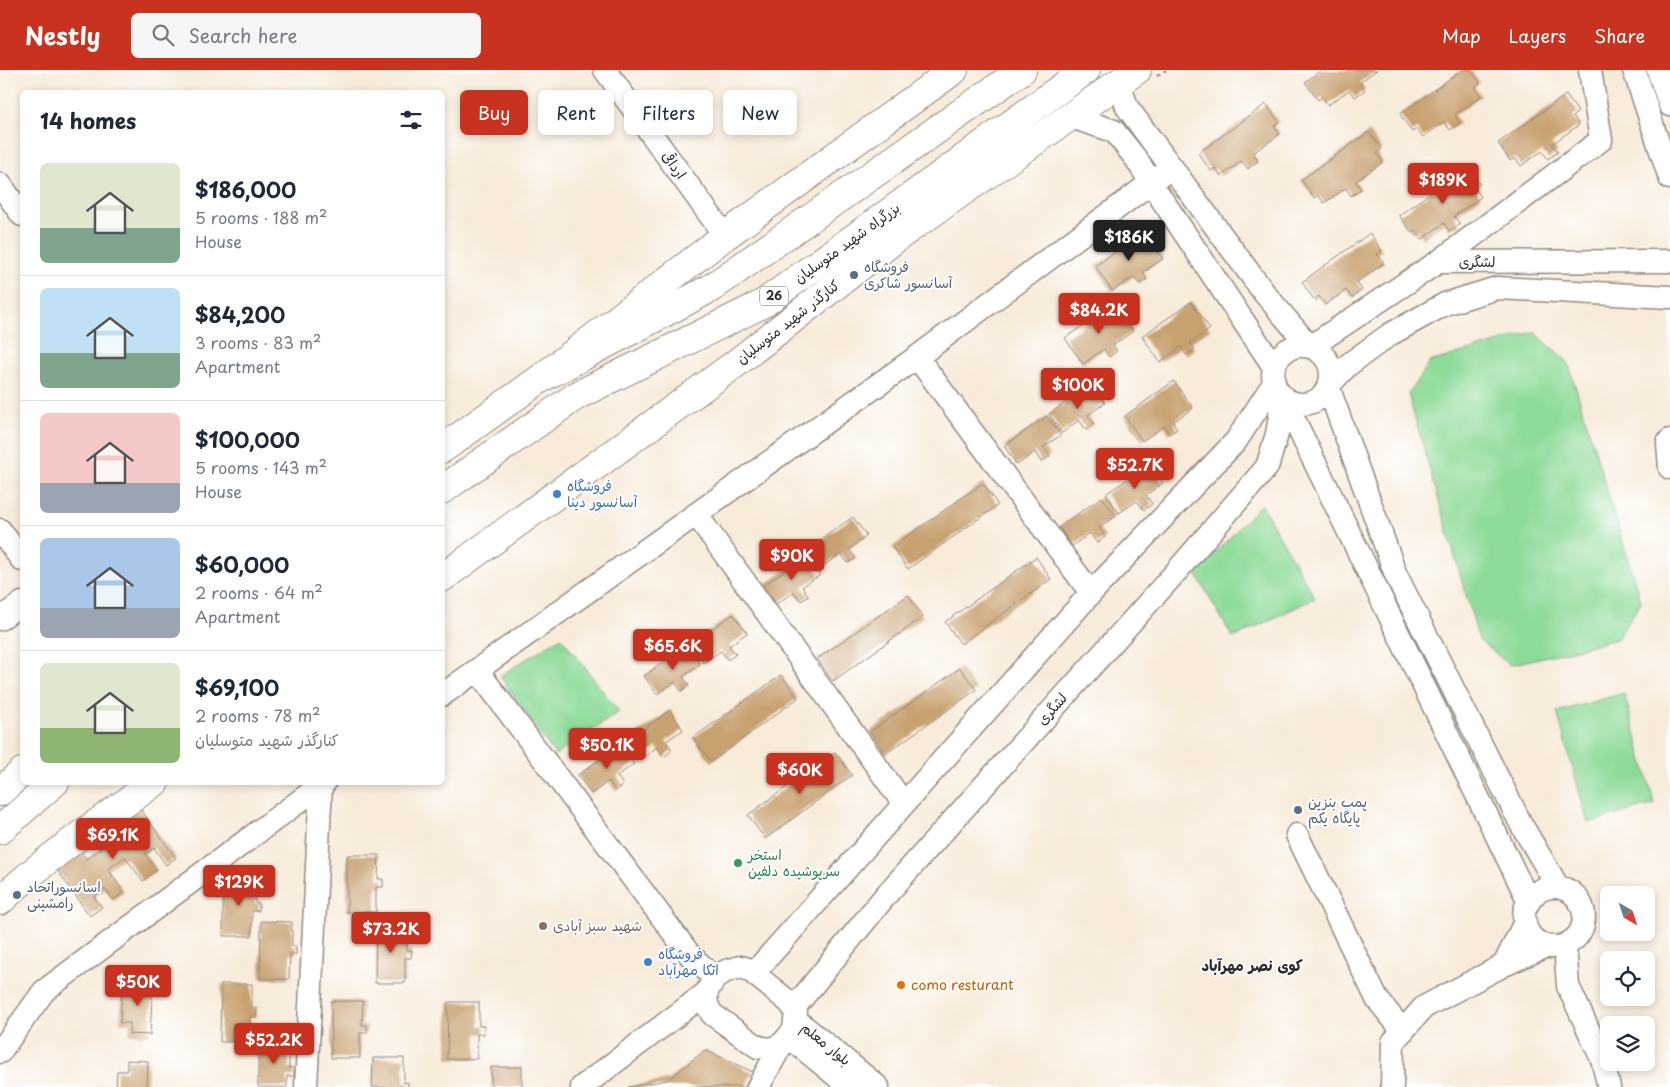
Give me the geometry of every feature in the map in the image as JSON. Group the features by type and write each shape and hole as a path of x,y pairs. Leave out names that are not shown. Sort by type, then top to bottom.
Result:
{"main road":[{"path":"445,447 540,379 725,236 954,70"},
{"path":"540,379 711,288 1022,70"},
{"name":"بزرگراه شهید متوسلیان","path":"445,488 576,396 764,303 1086,70"},
{"name":"کنارگذر شهید متوسلیان","path":"445,576 735,364 899,236 1128,76"},
{"path":"781,290 899,236"},
{"path":"0,792 20,774"},
{"path":"0,830 52,785"},
{"path":"0,902 26,877 82,833 151,785"}],"street":[{"name":"ارداقی","path":"605,70 725,236"},
{"path":"1438,262 1601,140 1590,70"},
{"path":"1634,70 1670,178"},
{"path":"1658,70 1670,104"},
{"path":"1128,76 1127,107 1265,294 1310,347"},
{"path":"1071,117 1114,131 1138,160 1151,183 1277,382 1290,402 1308,403 1324,393 1331,376 1325,358 1319,351 1310,347 1292,348 1284,352 1278,359 1277,382 1527,912 1532,937 1556,945"},
{"path":"445,693 917,357 1172,167"},
{"path":"0,184 20,212"},
{"name":"لشگری","path":"1310,347 1438,262 1670,261"},
{"name":"لشگری","path":"1328,386 1348,364 1390,335 1445,304 1497,288 1670,297"},
{"path":"917,357 1091,593"},
{"path":"754,974 1091,593 1236,441 1277,382"},
{"name":"لشگری","path":"758,1087 790,1027 886,895 1168,580 1267,466 1277,434 1277,382"},
{"path":"1328,386 1396,575 1520,824 1558,887"},
{"path":"1670,440 1668,443 1670,468"},
{"path":"696,514 904,804"},
{"path":"0,530 20,557"},
{"path":"0,619 20,604"},
{"path":"477,670 711,985 707,1005 712,1014 758,1047 771,1049 790,1027 789,1002 748,969 740,967 726,971 711,985 582,1087"},
{"path":"0,1052 44,991 322,785"},
{"path":"306,1087 323,785"},
{"path":"1297,834 1377,1000 1403,1031"},
{"path":"1392,1087 1393,1042 1424,1007 1504,965 1574,940 1580,932 1584,914 1576,896 1568,890 1558,887 1541,890 1534,895 1504,965"},
{"path":"1556,945 1568,986 1602,1058 1608,1087"},
{"name":"بلوار معلم","path":"790,1027 850,1087"},
{"name":"بلوار معلم","path":"790,1027 878,1087"}],"green space":[{"path":"1534,332 1568,362 1641,602 1617,639 1510,665 1479,640 1408,394 1430,362"},
{"path":"1261,504 1315,598 1233,638 1196,574"},
{"path":"561,637 619,712 555,755 500,676"},
{"path":"1624,693 1655,804 1588,823 1557,712"}],"building":[{"path":"1321,70 1377,70 1360,82 1365,90 1355,97 1349,90 1328,105 1322,97 1318,100 1305,82"},
{"path":"1462,70 1471,70 1480,83 1475,87 1481,96 1455,115 1460,123 1450,130 1444,122 1423,137 1417,129 1412,132 1400,114"},
{"path":"1566,95 1578,112 1573,116 1579,125 1552,144 1558,152 1548,159 1542,151 1521,166 1515,158 1510,161 1498,143"},
{"path":"1266,104 1279,122 1274,126 1280,134 1253,153 1258,161 1248,169 1242,161 1221,176 1215,168 1211,171 1198,153"},
{"path":"1369,132 1382,149 1377,153 1383,162 1356,181 1361,189 1351,196 1346,188 1324,203 1318,195 1314,198 1301,180"},
{"path":"1467,167 1480,184 1475,188 1481,197 1454,216 1460,224 1449,231 1444,223 1422,239 1417,230 1412,233 1399,215"},
{"path":"1144,232 1163,259 1143,272 1147,279 1139,284 1134,277 1112,291 1095,266"},
{"path":"1370,233 1382,251 1377,254 1384,263 1357,282 1362,290 1352,298 1346,290 1325,305 1319,296 1314,300 1302,282"},
{"path":"1191,302 1210,329 1190,343 1195,349 1186,355 1181,347 1160,362 1142,336"},
{"path":"1114,305 1133,331 1113,345 1117,351 1109,357 1104,349 1083,364 1065,338"},
{"path":"1174,381 1193,408 1173,422 1177,429 1169,434 1164,426 1142,441 1125,416"},
{"path":"1092,384 1105,403 1088,415 1094,424 1086,430 1079,420 1062,433 1049,414"},
{"path":"1047,416 1061,435 1043,447 1050,456 1041,462 1035,452 1017,465 1004,446"},
{"path":"1149,464 1163,483 1146,495 1152,504 1144,510 1137,501 1119,513 1106,494"},
{"path":"983,483 998,505 908,569 892,547"},
{"path":"1102,497 1116,516 1099,528 1105,537 1097,543 1090,533 1072,546 1059,527"},
{"path":"853,517 867,536 849,549 856,558 848,563 841,554 823,566 810,547"},
{"path":"806,555 820,575 802,587 809,596 801,601 794,592 776,604 763,586"},
{"path":"1036,557 1051,579 961,644 945,622"},
{"path":"908,595 923,617 833,681 817,659"},
{"path":"733,614 747,633 729,646 736,654 728,660 721,651 703,663 690,644"},
{"path":"687,645 700,664 683,677 689,685 681,691 675,682 657,694 644,676"},
{"path":"960,668 976,690 885,754 870,732"},
{"path":"781,675 798,698 711,762 693,738"},
{"path":"670,710 683,730 666,741 672,750 664,757 657,747 640,760 627,741"},
{"path":"621,744 634,764 617,776 623,785 615,791 609,781 591,794 578,775"},
{"path":"835,752 852,775 765,839 748,815"},
{"path":"136,803 176,858 166,865 154,848 145,854 157,870 143,881 125,857 108,869 124,892 113,900 105,889 94,897 102,907 90,916 53,864 77,846 86,859 124,832 114,819"},
{"path":"347,855 379,855 378,879 383,879 383,887 376,887 376,912 347,912"},
{"path":"223,878 255,879 255,903 259,903 259,911 252,911 252,936 223,936"},
{"path":"261,921 292,922 292,946 296,946 296,954 290,954 289,979 260,979"},
{"path":"376,926 407,926 407,950 412,950 411,958 405,958 405,983 375,983"},
{"path":"132,979 153,980 150,1035 129,1034 130,1023 120,1023 122,989 131,990"},
{"path":"221,984 252,984 252,1008 257,1008 256,1017 250,1017 250,1042 220,1042"},
{"path":"331,1001 363,1001 362,1025 367,1025 367,1033 360,1033 360,1058 331,1058"},
{"path":"448,1002 479,1002 479,1026 484,1026 484,1034 477,1034 477,1059 447,1059"},
{"path":"258,1044 289,1044 289,1068 294,1068 294,1076 287,1076 287,1087 258,1087"},
{"path":"705,1050 753,1072 745,1087 628,1087 668,1080"},
{"path":"373,1058 404,1058 404,1083 408,1082 408,1087 372,1087"},
{"path":"127,1060 148,1061 147,1087 116,1087 117,1071 127,1071"},
{"path":"491,1067 522,1067 522,1087 491,1087"}],"place":[{"name":"فروشگاه آسانسور شاکری","path":"854,275"},
{"name":"فروشگاه آسانسور دینا","path":"557,494"},
{"name":"پمپ بنزين پايگاه يكم","path":"1298,810"},
{"name":"استخر سرپوشیده دلفین","path":"738,863"},
{"name":"اسانسوراتحاد رامشینی","path":"17,895"},
{"name":"شهید سبز آبادی","path":"543,926"},
{"name":"فروشگاه اتکا مهرآباد","path":"648,962"},
{"name":"como resturant","path":"901,985"}],"district":[{"name":"کوی نصر مهرآباد","path":"1252,966"}]}
